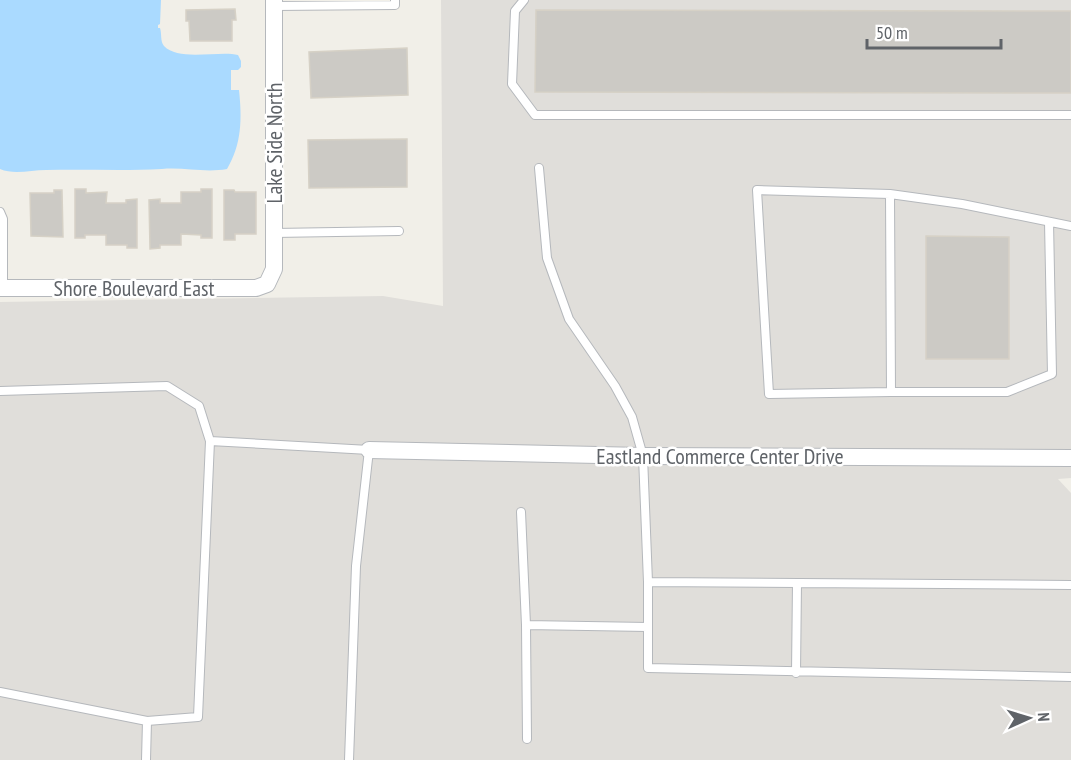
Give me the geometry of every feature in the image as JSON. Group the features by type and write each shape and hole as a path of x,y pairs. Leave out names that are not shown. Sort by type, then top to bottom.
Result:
{"street":[{"name":"Lake Side North","path":"267,284 274,269 274,3"},
{"name":"Shore Boulevard East","path":"2,288 256,288 267,284"},
{"name":"Eastland Commerce Center Drive","path":"369,450 643,456 1071,458"}],"lane":[{"path":"274,3 395,5 396,0"},
{"path":"524,0 515,11 512,84 536,115 1071,115"},
{"path":"539,168 547,258 568,319 615,386 632,417 643,456 648,582 648,668 1071,677"},
{"path":"1049,222 1052,374 1007,392 770,393 757,190 890,194 962,204 1071,226"},
{"path":"890,194 891,392"},
{"path":"0,212 3,219 2,288"},
{"path":"274,233 399,231"},
{"path":"0,391 167,386 199,406 210,441 198,717 147,721 0,692"},
{"path":"210,441 369,450 356,566 349,760"},
{"path":"521,512 526,625 527,739"},
{"path":"648,582 1071,585"},
{"path":"796,672 797,583"},
{"path":"526,625 648,627"},
{"path":"146,760 147,721"}],"shaded area":[{"path":"441,0 1071,0 1071,478 1058,479 1071,493 1071,760 0,760 0,302 383,296 443,306"}],"water":[{"path":"0,0 161,0 158,28 160,28 164,46 171,51 189,55 238,55 241,67 238,70 231,70 231,90 239,90 240,131 236,150 227,169 17,172 0,169"}],"building":[{"path":"235,9 236,20 232,20 232,41 190,41 186,10"},
{"path":"536,10 1071,11 1071,93 535,92"},
{"path":"407,48 408,95 311,98 309,52"},
{"path":"407,139 407,187 309,188 308,140"},
{"path":"75,189 86,189 86,193 107,192 106,203 126,203 126,200 137,199 137,248 127,248 127,245 106,245 106,235 85,235 85,238 75,238"},
{"path":"201,189 212,189 212,238 181,234 181,245 160,245 160,248 150,249 149,200 160,199 160,203 181,203 181,192 201,192"},
{"path":"54,190 62,190 63,237 31,236 30,193 54,193"},
{"path":"224,190 256,192 256,234 235,234 235,240 224,240"},
{"path":"926,236 1009,237 1009,359 926,359"}]}
